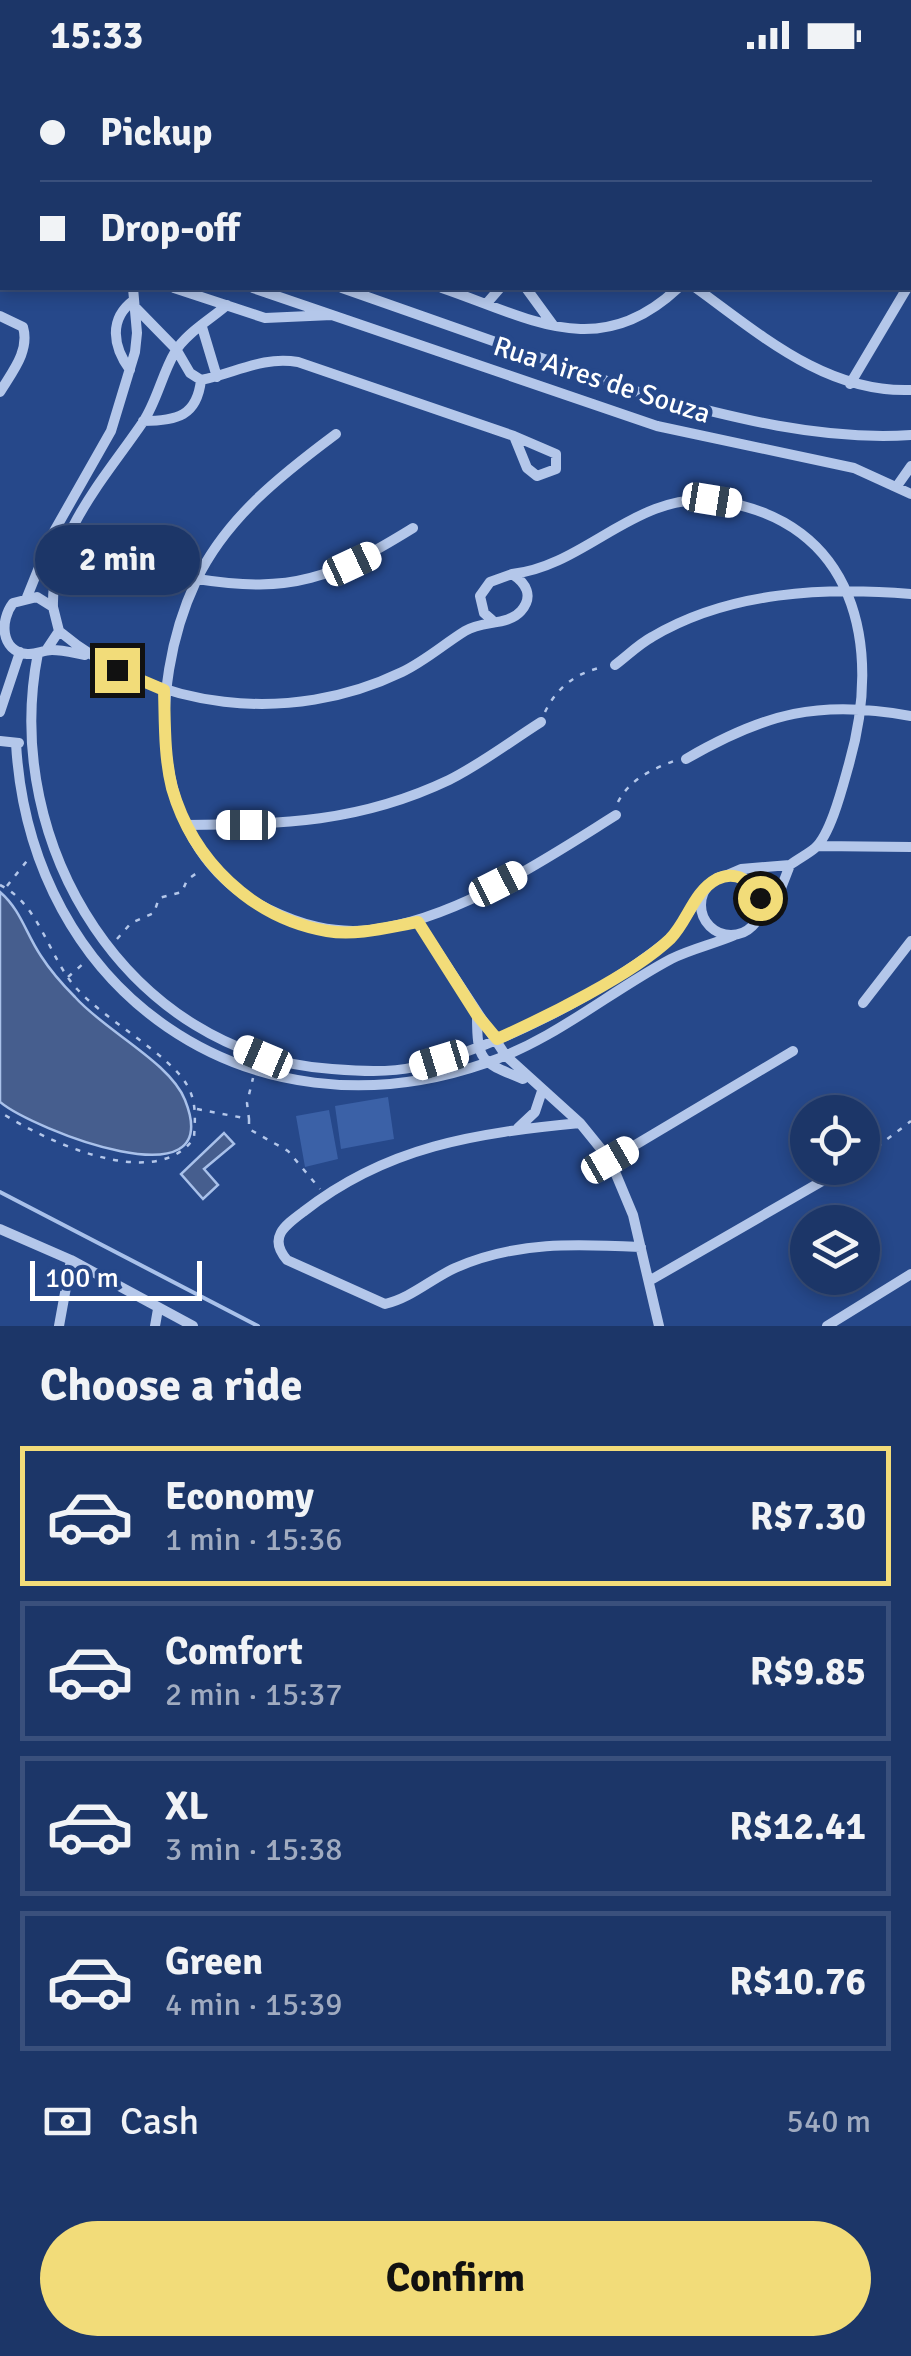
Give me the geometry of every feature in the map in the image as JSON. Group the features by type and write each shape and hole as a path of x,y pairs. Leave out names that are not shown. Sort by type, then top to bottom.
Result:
{"street":[{"name":"Rua Aires de Souza","path":"180,290 278,320 339,314"},
{"path":"202,297 211,290"},
{"name":"Rua Aires de Souza","path":"260,290 658,426 840,464 911,494"},
{"path":"348,290 644,394 799,430 911,435"},
{"path":"448,290 554,326 595,330 624,325 645,315 676,290"},
{"path":"487,303 498,290"},
{"path":"527,290 554,326"},
{"path":"699,290 777,348 850,384 911,390"},
{"path":"850,384 905,290"},
{"path":"134,298 176,349 190,373 201,380 263,360 298,362 514,436 556,454 556,470 537,476 527,468 514,436"},
{"path":"130,370 119,354 115,329 124,307 134,298"},
{"path":"27,597 69,502 103,450 138,333 134,298"},
{"path":"227,306 176,349 143,422 109,467 54,568 53,607 59,631 89,656 164,690 248,707 310,701 364,688 435,654 467,630 492,620 513,618 545,566"},
{"path":"0,316 22,328 26,339 22,354 0,392"},
{"path":"202,326 216,376"},
{"path":"143,422 188,414 195,405 201,380"},
{"path":"336,434 269,486 234,521 197,579 176,633 164,690 167,758 172,787 186,825 210,864 251,900 292,920 329,931 368,930 418,922 549,857 616,815"},
{"path":"897,486 911,466"},
{"path":"492,620 480,596 490,582 545,566 637,515 676,502 712,500 754,508 794,526 820,549 847,589 863,664 863,707 840,795 818,846"},
{"path":"197,579 250,587 300,582 333,572 413,528"},
{"path":"512,574 524,582 528,591"},
{"path":"615,665 652,636 714,612 775,596 847,589 911,594"},
{"path":"0,604 27,597 46,600 53,607"},
{"path":"13,603 1,629 6,640 20,652 89,656"},
{"path":"467,630 481,604"},
{"path":"59,631 43,651 30,692 30,741 50,848 74,900 106,948 162,1005 199,1030 263,1057 303,1067 412,1068 477,1048 600,986 668,941 706,888 721,877 741,869 790,864 818,846 911,846"},
{"path":"0,712 20,652"},
{"path":"686,759 732,732 806,710 863,707 911,716"},
{"path":"186,825 276,825 328,820 388,804 451,779 540,722"},
{"path":"0,741 30,741"},
{"path":"16,743 35,850 68,918 93,956 129,998 169,1030 212,1056 254,1071 324,1084 396,1084 506,1056 670,960 749,929 758,917 773,908 790,864"},
{"path":"721,877 741,877 750,882 760,898 758,917"},
{"path":"706,888 703,917 716,932 735,935"},
{"path":"418,922 506,1056 580,1123 610,1160 625,1190 659,1326"},
{"path":"862,1003 911,941"},
{"path":"477,1015 477,1048 486,1064 538,1087"},
{"path":"520,1048 522,1073"},
{"path":"610,1160 793,1051"},
{"path":"517,1129 536,1112 538,1087"},
{"path":"580,1123 517,1129 427,1146 368,1169 324,1195 282,1228 278,1250 287,1260 385,1304 454,1268 500,1252 558,1244 641,1246"},
{"path":"649,1281 815,1185"},
{"path":"0,1229 71,1260 193,1326"},
{"path":"60,1326 71,1260"},
{"path":"827,1326 911,1274"},
{"path":"155,1326 158,1309"}],"path":[{"path":"540,722 561,688 592,670 615,665"},
{"path":"616,815 623,792 643,774 686,759"},
{"path":"6,888 35,850"},
{"path":"106,948 130,923 154,913 159,898 182,892 187,880 210,864"},
{"path":"0,885 22,901 68,977 120,1028 174,1068 189,1087 195,1109 194,1138 168,1161 136,1163 40,1136 0,1112"},
{"path":"68,977 93,956"},
{"path":"254,1071 246,1104 250,1129 288,1151 324,1195"},
{"path":"195,1109 249,1120"},
{"path":"880,1144 911,1121"}],"shaded area":[{"path":"0,892 66,988 177,1086 185,1100 191,1132 179,1149 154,1155 121,1151 48,1128 0,1102"},
{"path":"388,1097 394,1139 341,1149 335,1106"},
{"path":"329,1110 338,1159 305,1167 296,1116"},
{"path":"224,1133 234,1144 204,1169 218,1185 203,1199 181,1174"}],"waterway":[{"path":"0,1192 258,1326"}],"route":[{"path":"117,670 164,690 165,743 172,787 186,825 210,864 226,880 251,900 292,920 329,931 418,922 477,1015 497,1039 600,986 668,941 693,902 721,877 741,877 750,882 760,898"}]}
